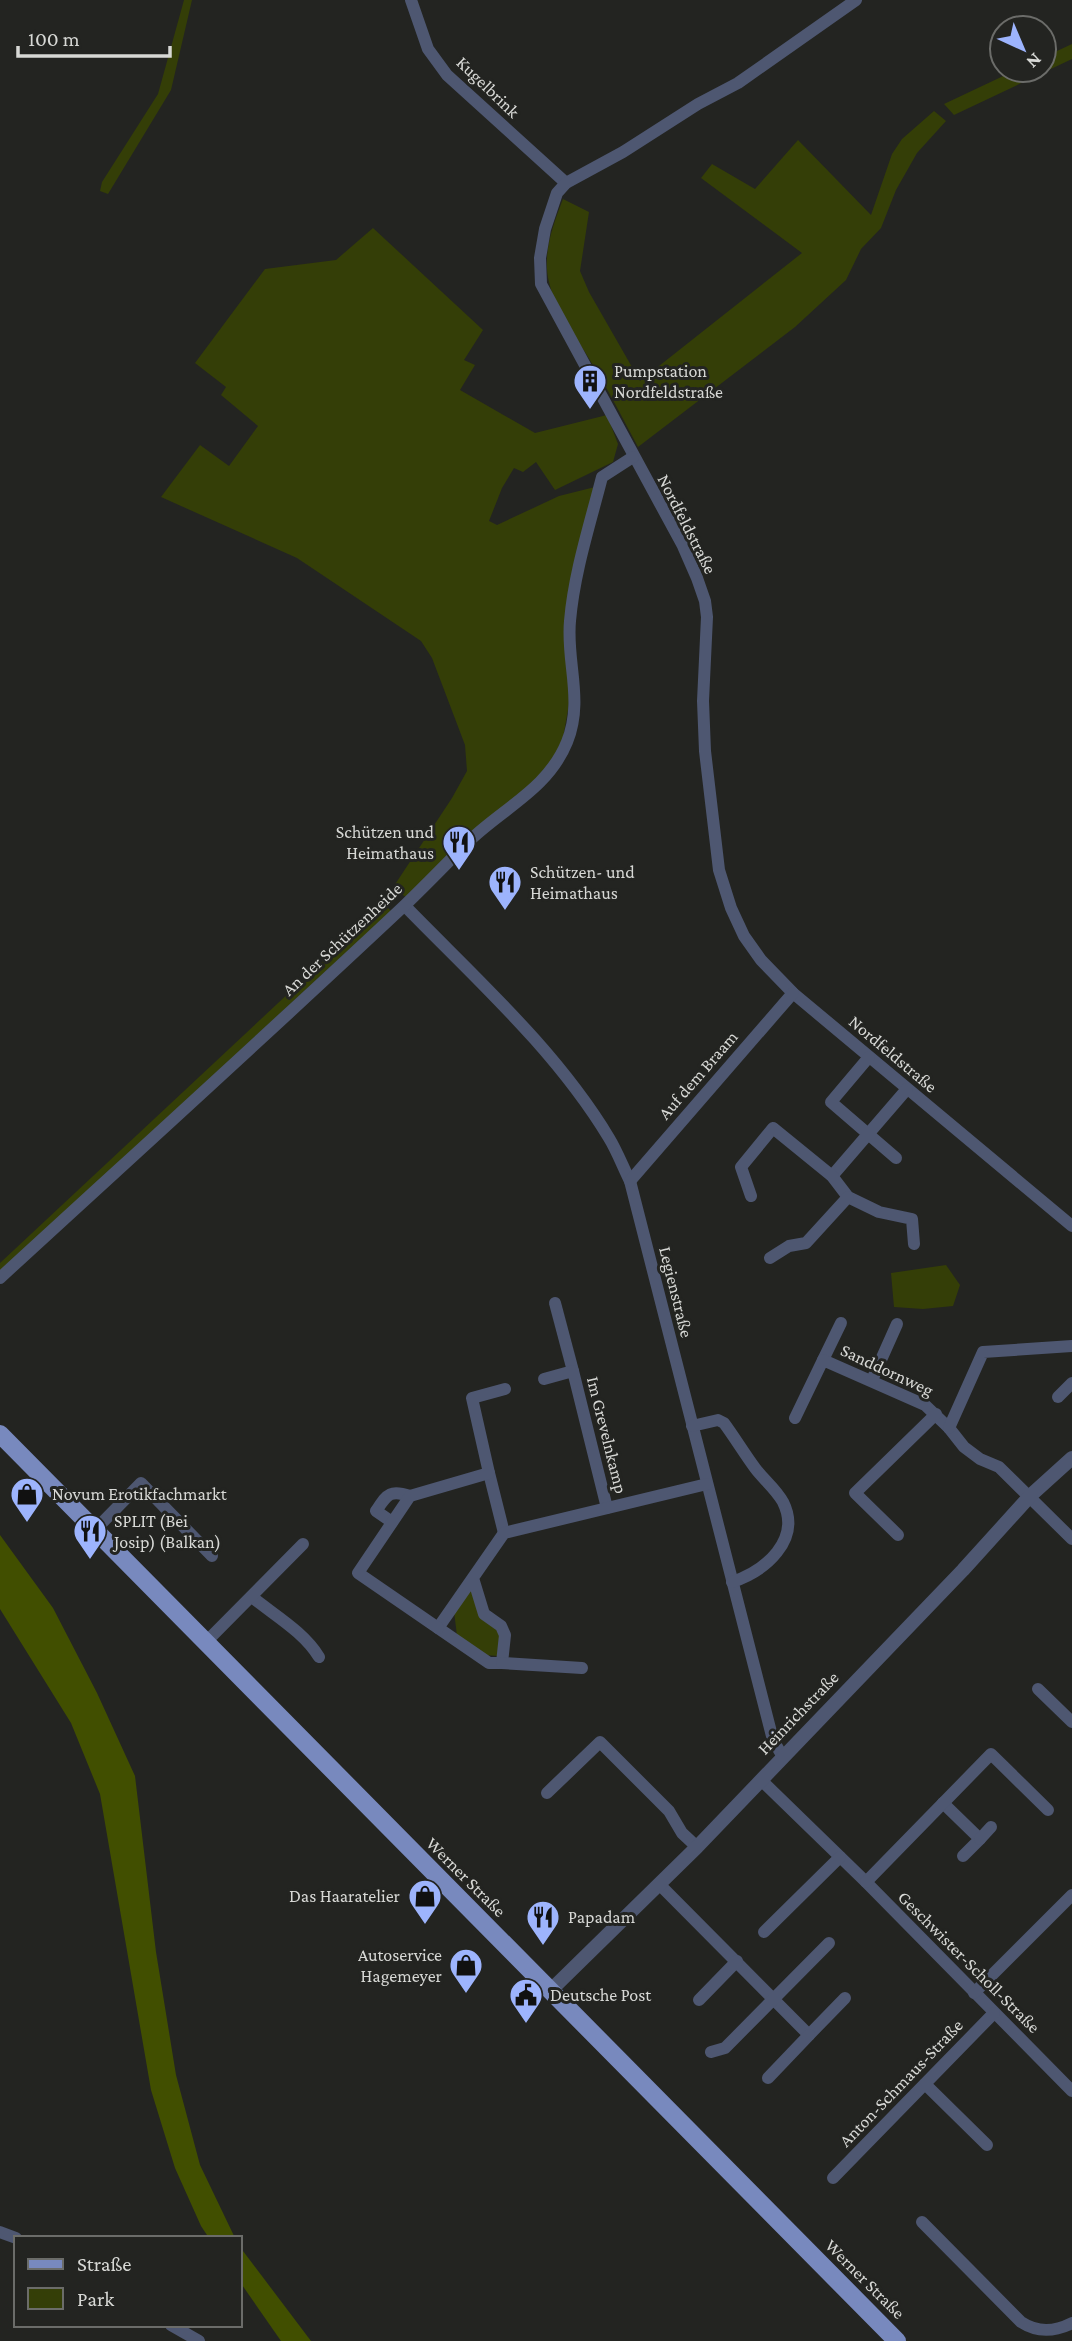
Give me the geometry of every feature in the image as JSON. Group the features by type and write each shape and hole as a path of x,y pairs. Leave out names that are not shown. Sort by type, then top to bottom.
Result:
{"main road":[{"name":"Werner Straße","path":"0,1434 897,2341"}],"street":[{"name":"Kugelbrink","path":"411,0 428,49 447,75 566,183"},
{"path":"566,183 738,83 856,0"},
{"name":"Nordfeldstraße","path":"566,183 557,193 545,229 540,258 541,284 683,547 705,601 705,751 716,855 724,889 737,922 753,950 793,993 1072,1226"},
{"name":"An der Schützenheide","path":"0,1278 405,906 471,840 545,779 568,740 576,695 569,622 602,477 633,457"},
{"name":"Legienstraße","path":"405,906 527,1031 584,1100 610,1139 629,1181 774,1745 783,1757"},
{"name":"Auf dem Braam","path":"629,1181 793,993"},
{"path":"869,1057 831,1102 896,1158"},
{"path":"832,1176 907,1089"},
{"path":"751,1196 741,1167 773,1128 832,1176 848,1197 879,1212 912,1219 914,1244"},
{"path":"770,1258 789,1246 806,1243 848,1197"},
{"name":"Im Grevelnkamp","path":"555,1303 607,1508"},
{"name":"Sanddornweg","path":"795,1418 841,1323"},
{"path":"872,1380 897,1324"},
{"path":"949,1428 983,1352 1072,1346"},
{"name":"Sanddornweg","path":"823,1360 925,1405 964,1447 980,1459 999,1467 1072,1539"},
{"name":"Im Grevelnkamp","path":"544,1379 573,1371"},
{"path":"1058,1397 1072,1383"},
{"path":"438,1628 504,1533 472,1398 505,1389"},
{"name":"Sanddornweg","path":"898,1535 855,1493 936,1414"},
{"path":"692,1426 718,1420 724,1423 755,1469 782,1501 787,1513 787,1531 778,1552 756,1573 732,1583"},
{"name":"Heinrichstraße","path":"550,1991 696,1847 1030,1496 1072,1458"},
{"path":"392,1522 376,1511 387,1495 398,1492 410,1496 489,1473"},
{"path":"94,1531 142,1483 212,1556"},
{"name":"Im Grevelnkamp","path":"504,1533 707,1484"},
{"path":"410,1496 358,1573 489,1663 582,1668"},
{"path":"205,1643 303,1544"},
{"path":"473,1578 484,1614 501,1626 505,1635 502,1663"},
{"path":"252,1597 295,1630 314,1649 318,1657"},
{"path":"1038,1689 1072,1722"},
{"path":"547,1793 600,1742 669,1811 682,1833 696,1847"},
{"path":"866,1882 991,1754 1048,1810"},
{"name":"Geschwister-Scholl-Straße","path":"761,1780 866,1882 1072,2091"},
{"path":"943,1803 980,1839"},
{"path":"963,1856 991,1827"},
{"path":"764,1932 840,1857"},
{"path":"659,1884 809,2035"},
{"path":"975,1993 1072,1895"},
{"path":"711,2052 726,2048 829,1942"},
{"path":"699,2000 737,1961"},
{"path":"768,2078 845,1998"},
{"name":"Anton-Schmaus-Straße","path":"833,2178 994,2013"},
{"path":"925,2084 987,2145"},
{"path":"922,2222 1021,2322 1048,2331 1072,2323"},
{"path":"174,2327 199,2341"}],"green space":[{"path":"184,0 192,0 171,90 108,194 100,191 102,182 158,94"},
{"path":"1072,44 1072,59 1058,66 1058,50"},
{"path":"988,83 1019,84 954,115 944,104"},
{"path":"934,111 946,121 917,153 896,190 881,228 861,249 846,280 795,327 638,447 552,293 547,271 548,250 563,199 589,212 580,271 589,292 640,381 802,253 701,178 712,164 755,189 798,140 871,215 892,154 902,139"},
{"path":"373,228 483,330 464,360 475,365 460,390 535,433 607,415 618,444 613,462 555,490 536,462 523,472 514,468 502,488 489,521 497,525 559,496 595,487 579,553 569,704 563,738 553,760 539,780 408,898 392,889 467,771 465,745 432,658 421,641 297,558 161,497 200,445 229,466 258,426 221,395 226,387 195,363 265,269 336,260"},
{"path":"384,904 391,911 0,1272 0,1263"},
{"path":"946,1265 960,1285 953,1306 923,1309 894,1307 891,1273"},
{"path":"0,1535 53,1608 97,1693 135,1776 156,1952 176,2075 200,2165 234,2236 208,2236 175,2168 151,2090 100,1794 71,1723 0,1609"},
{"path":"470,1588 499,1628 499,1656 483,1655 457,1636 454,1611"},
{"path":"242,2250 311,2341 281,2341 242,2285"}],"place":[{"name":"Pumpstation Nordfeldstraße","path":"590,411"},
{"name":"Schützen und Heimathaus","path":"459,872"},
{"name":"Schützen- und Heimathaus","path":"505,912"},
{"name":"Novum Erotikfachmarkt","path":"27,1524"},
{"name":"SPLIT (Bei Josip) (Balkan)","path":"90,1561"},
{"name":"Das Haaratelier","path":"425,1926"},
{"name":"Papadam","path":"543,1947"},
{"name":"Autoservice Hagemeyer","path":"466,1995"},
{"name":"Deutsche Post","path":"526,2025"}]}
